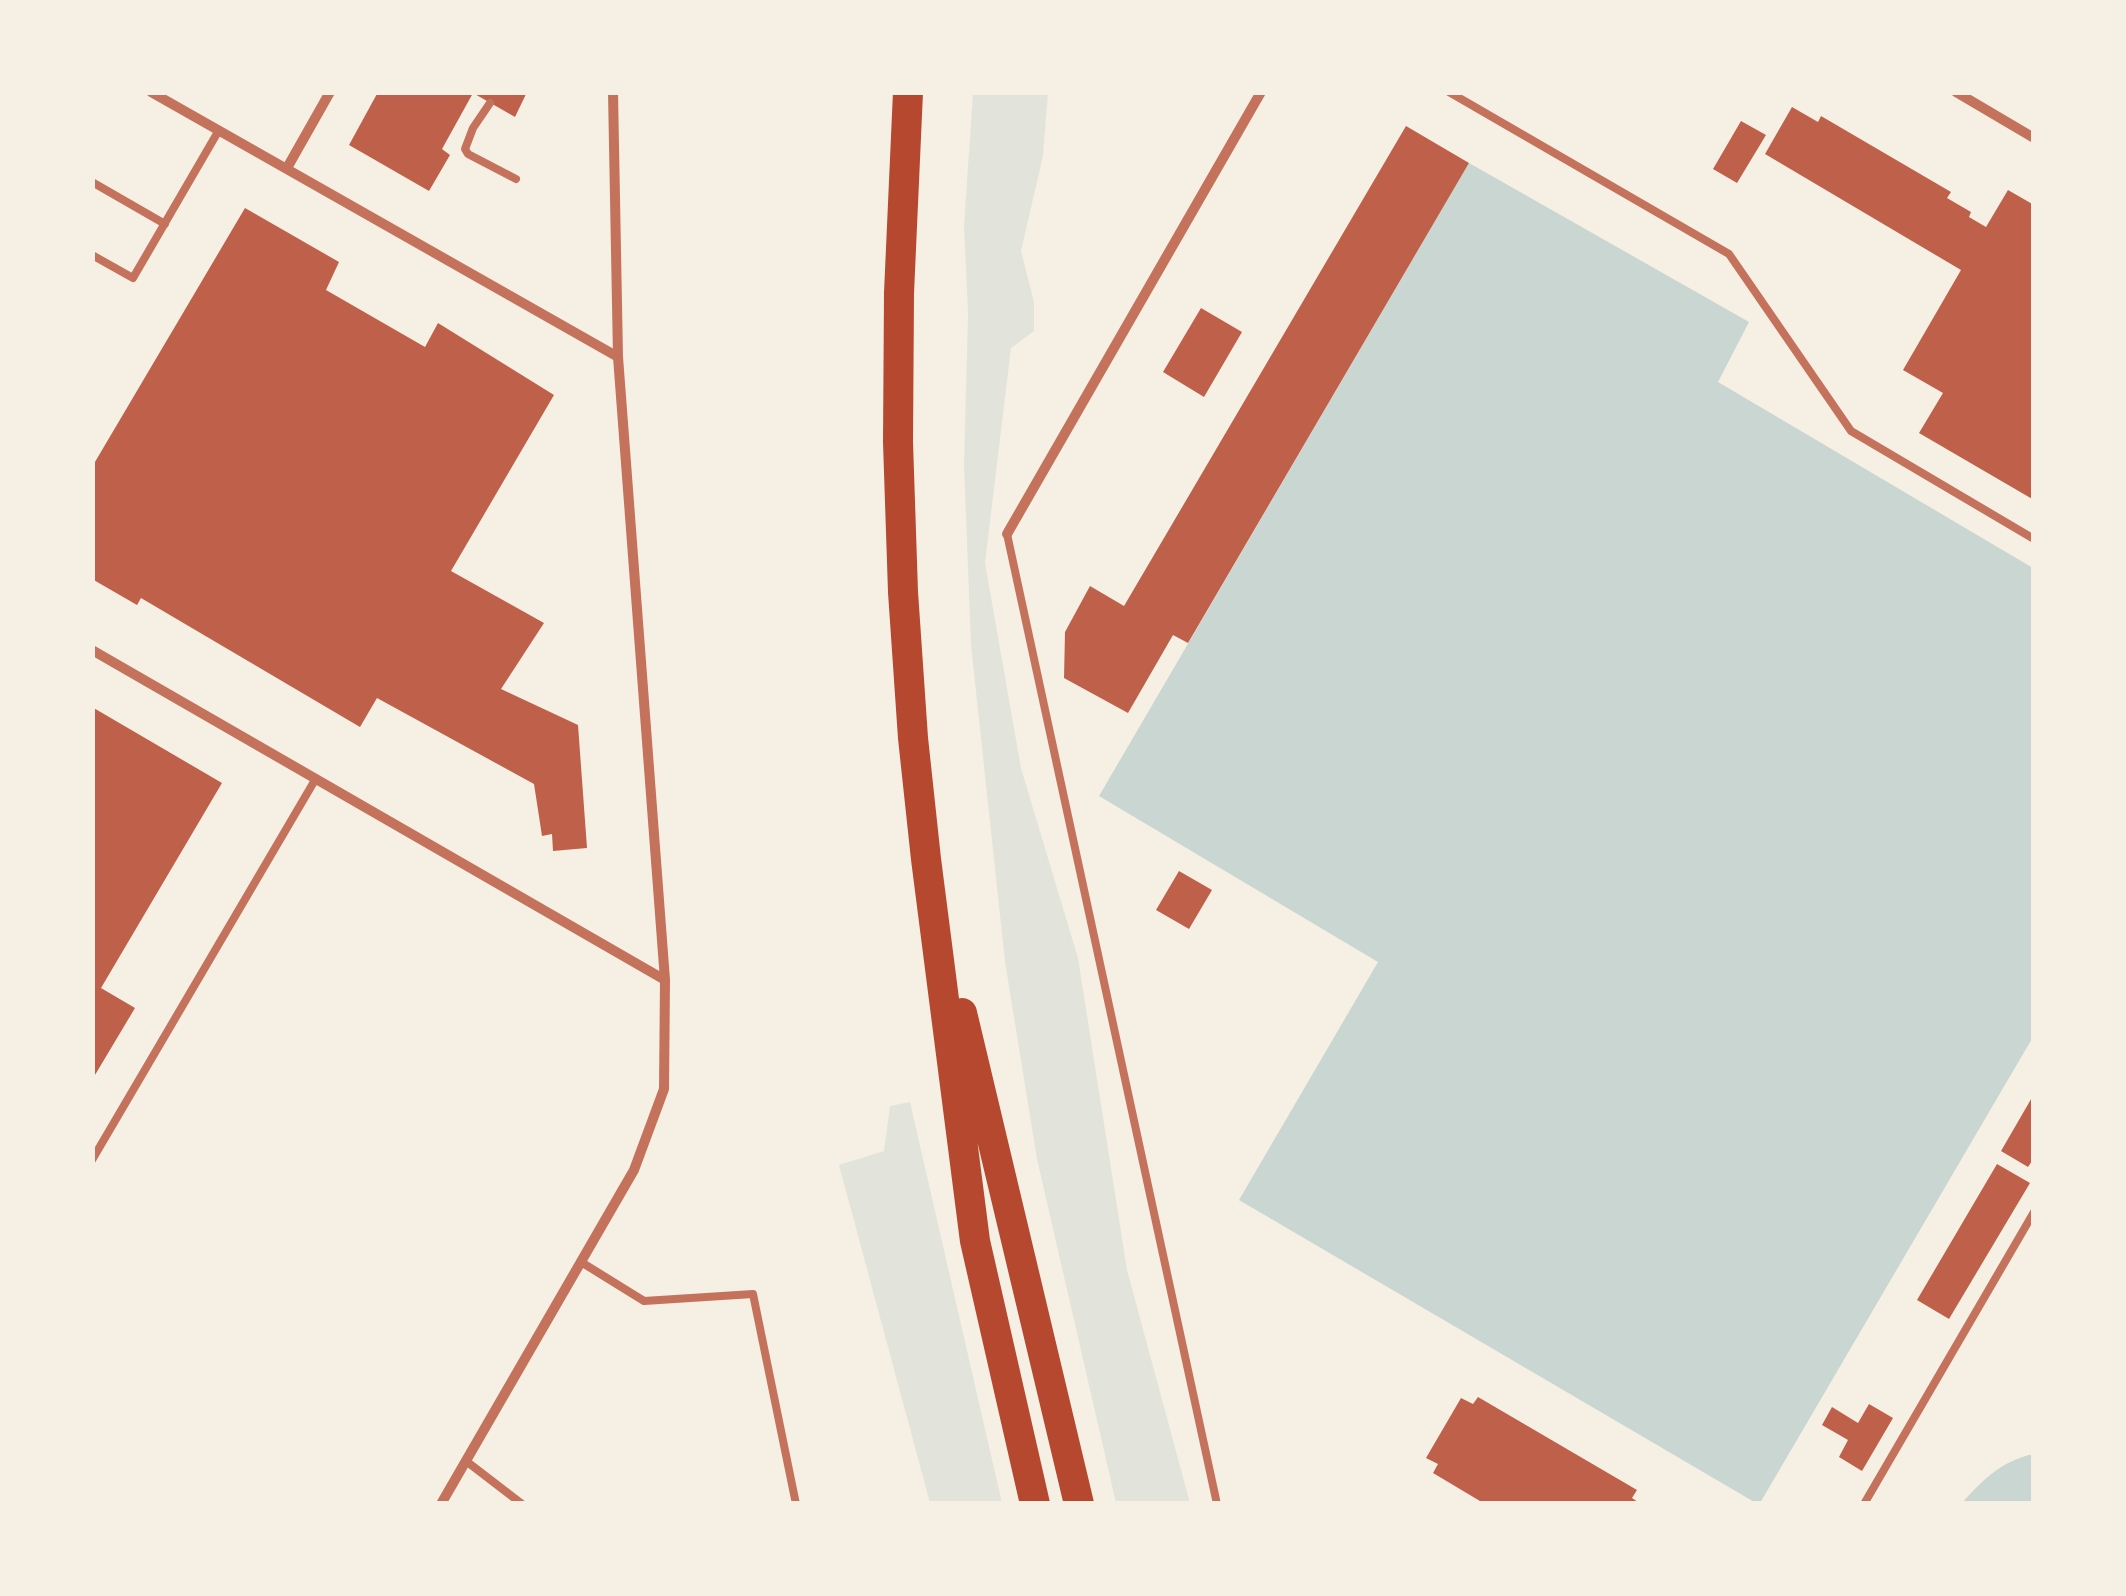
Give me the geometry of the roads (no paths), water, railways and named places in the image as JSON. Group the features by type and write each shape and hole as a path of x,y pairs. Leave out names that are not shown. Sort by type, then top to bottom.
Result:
{"highway":[{"path":"908,92 899,293 898,442 907,667 926,860 975,1242 1035,1504"},
{"path":"926,860 1080,1504"}],"street":[{"path":"152,92 618,357"},
{"path":"287,168 330,92"},
{"path":"441,1504 634,1170 664,1089 665,980 618,357 612,92"},
{"path":"1006,534 1262,92"},
{"path":"1956,92 2034,138"},
{"path":"92,650 665,980"}],"lane":[{"path":"1449,92 1729,254 1850,431 2034,538"},
{"path":"490,103 473,128 465,150 516,179"},
{"path":"92,255 133,278 219,130"},
{"path":"92,182 165,224"},
{"path":"1006,534 1217,1504"},
{"path":"92,1160 315,780"},
{"path":"1864,1504 2034,1212"},
{"path":"581,1262 644,1301 754,1294 796,1504"},
{"path":"466,1461 522,1504"}]}
